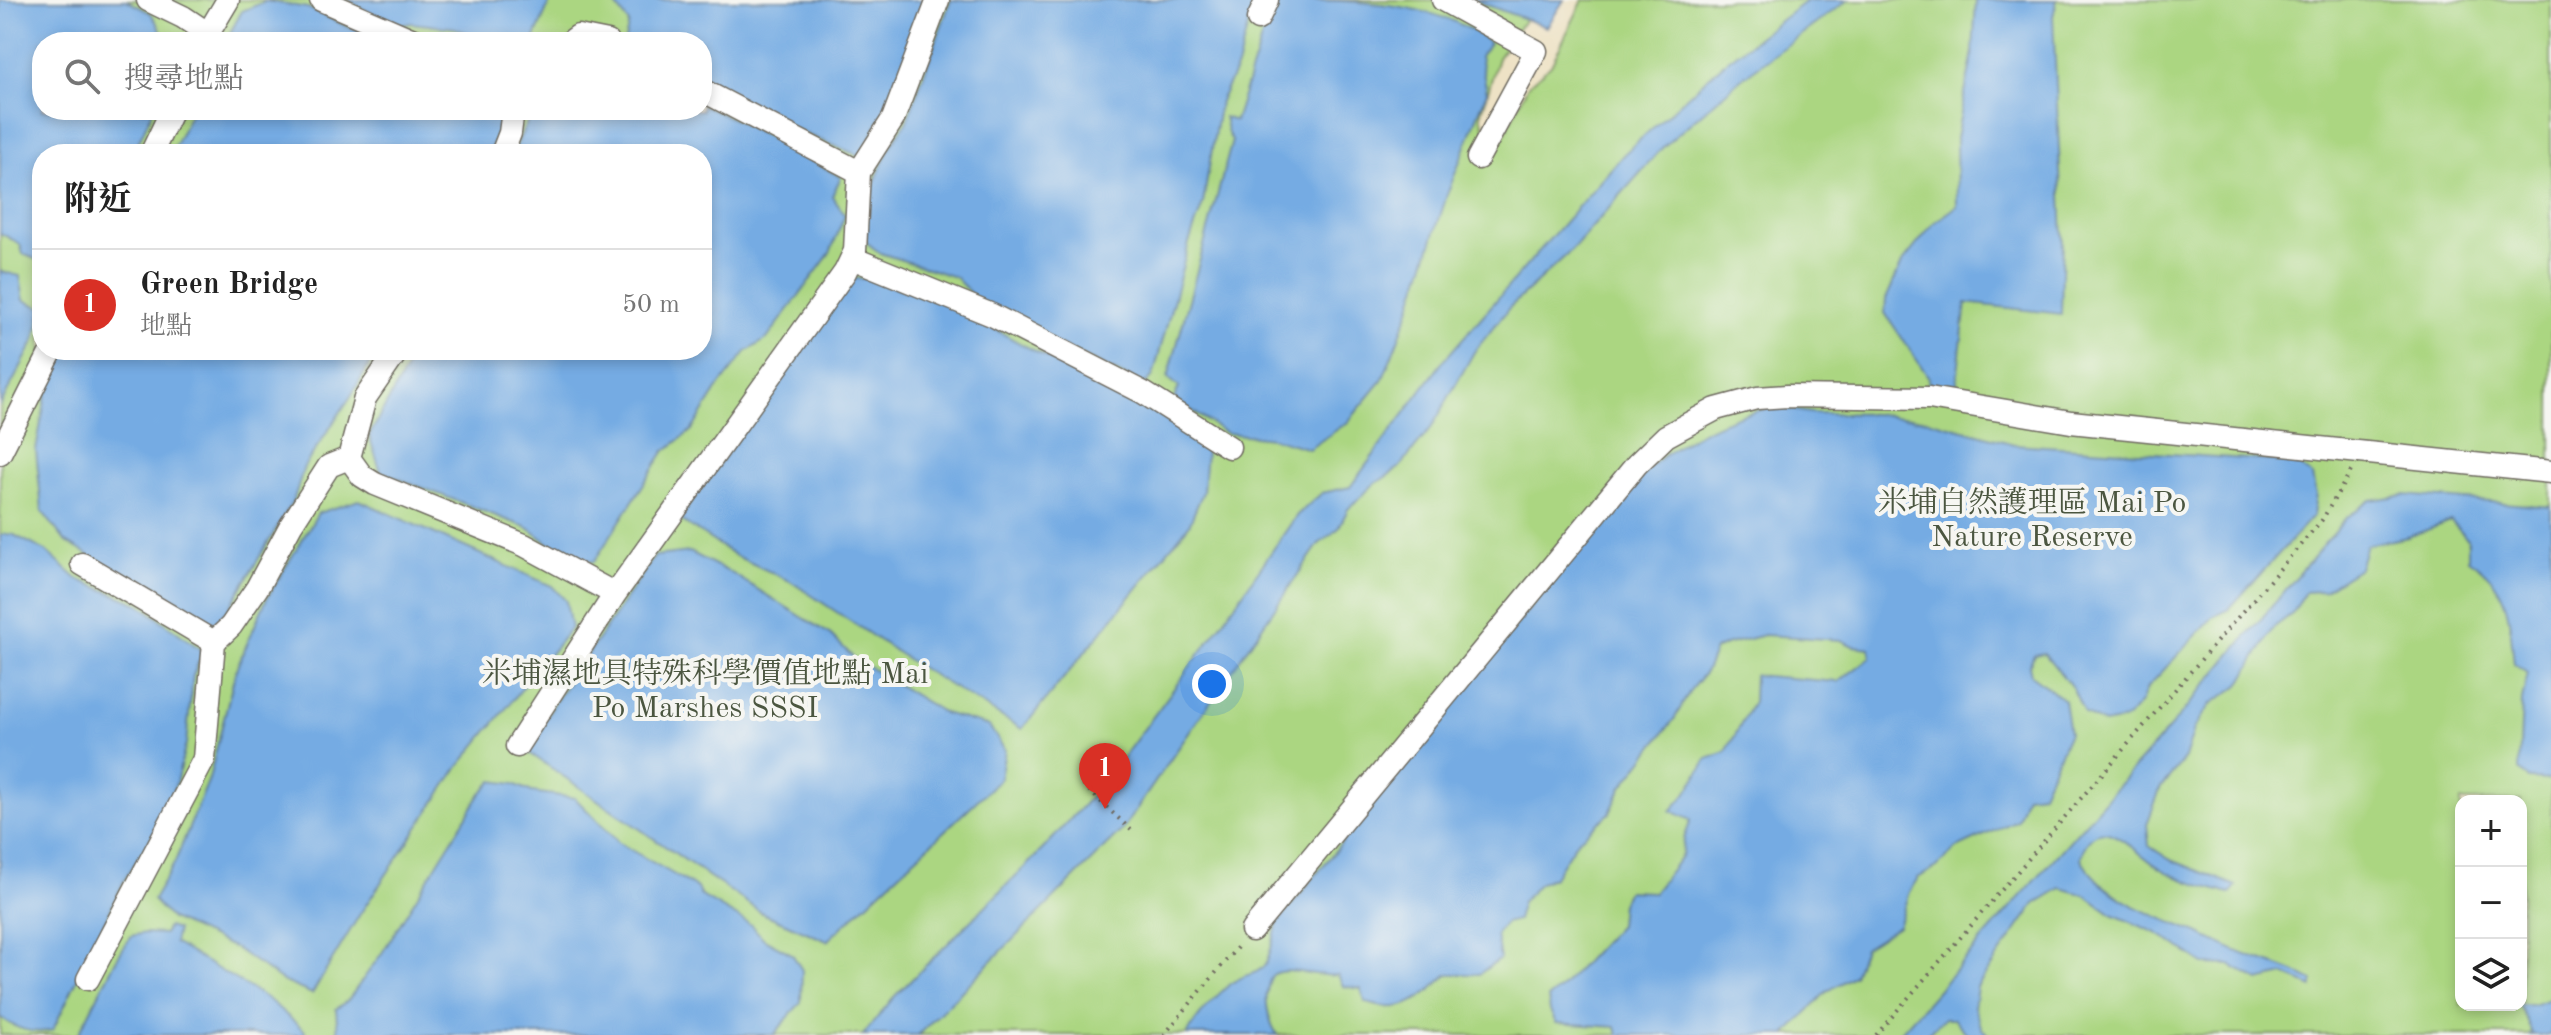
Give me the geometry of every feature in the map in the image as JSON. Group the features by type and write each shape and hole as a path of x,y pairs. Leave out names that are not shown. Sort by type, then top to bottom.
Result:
{"lane":[{"path":"148,0 183,17 199,32"},
{"path":"209,32 228,0"},
{"path":"321,0 395,32"},
{"path":"517,746 615,594 845,272 855,251 859,172 893,119 938,0"},
{"path":"1443,0 1536,51 1478,158"},
{"path":"712,95 859,172"},
{"path":"156,144 167,120"},
{"path":"506,144 512,120"},
{"path":"852,258 992,315 1144,393 1229,447"},
{"path":"0,453 47,360"},
{"path":"349,458 365,398 391,360"},
{"path":"1252,930 1637,464 1666,436 1716,409 1772,396 1923,398 2071,422 2551,472"},
{"path":"349,458 362,476 375,484 524,545 615,594"},
{"path":"88,979 204,759 214,642 231,626 257,588 291,525 329,466 349,458"},
{"path":"82,564 214,642"}],"path":[{"path":"1876,1035 2322,520 2362,452"},
{"path":"1083,785 1131,830"},
{"path":"1164,1035 1252,930"}],"green space":[{"path":"0,0 1542,0 1498,58 1481,115 1493,159 1528,85 1551,65 1583,0 2551,0 2551,1035 0,1035"}],"water":[{"path":"0,0 126,0 151,13 162,32 32,32 32,120 148,120 138,144 32,144 32,258 23,254 20,244 0,233"},
{"path":"347,0 551,0 537,32 465,32 411,23 395,26"},
{"path":"612,0 925,0 894,90 860,156 765,118 712,85 712,32 627,32 629,23"},
{"path":"951,0 1255,0 1237,67 1220,101 1203,204 1189,243 1153,376 1145,385 988,312 955,277 880,253 866,242 867,212 876,180 882,163 906,123"},
{"path":"1281,0 1364,2 1419,10 1469,29 1490,43 1480,56 1487,92 1448,192 1409,312 1382,381 1348,422 1309,449 1272,438 1226,433 1174,399 1179,387 1168,378 1232,141 1224,117 1235,121 1268,17"},
{"path":"1473,0 1564,0 1547,27"},
{"path":"1807,0 1848,0 1742,78 1663,147 1572,250 1509,308 1474,352 1432,427 1399,468 1372,486 1348,509 1338,529 1319,544 1122,830 918,1035 863,1035 893,998 1046,846 1107,779 1297,515 1322,493 1350,487 1444,360 1624,154 1723,64"},
{"path":"1976,0 2057,0 2053,16 2063,238 2061,314 1966,303 1955,397 1927,394 1929,378 1885,313 1886,299 1902,263 1934,223 1957,206 1956,138 1973,52"},
{"path":"266,1 308,8 344,25 369,32 230,32 242,11"},
{"path":"712,110 841,177 832,196 845,215 830,253 767,339 746,352 692,430 664,452 594,562 568,557 528,528 381,472 369,436 411,360 712,360 712,144 517,144 528,120 712,120"},
{"path":"187,120 503,120 493,144 176,144"},
{"path":"0,271 20,276 24,300 32,304 32,346 0,406"},
{"path":"868,278 949,303 1025,346 1164,416 1206,451 1203,492 1189,525 1022,729 913,663 790,581 736,556 679,519 852,279"},
{"path":"61,360 372,360 304,467 294,499 227,612 207,629 195,614 154,594 65,541 42,511 36,450 48,384"},
{"path":"1775,407 1812,413 1875,414 1928,420 2014,444 2294,462 2312,476 2316,495 2313,516 2228,610 2213,617 2147,688 2141,703 2125,720 2104,724 2084,713 2072,687 2044,653 2034,655 2029,665 2031,675 2064,700 2069,733 2042,793 2026,795 2017,820 1957,848 1937,867 1918,878 1909,892 1898,926 1864,948 1854,975 1825,993 1786,1035 1618,1035 1616,1027 1556,1023 1548,998 1619,925 1621,903 1628,891 1654,892 1682,855 1691,820 1671,811 1686,794 1707,759 1726,752 1753,702 1754,675 1838,682 1871,657 1870,648 1853,646 1841,640 1764,635 1715,650 1706,671 1691,689 1675,718 1622,787 1610,813 1576,842 1554,877 1538,884 1522,902 1517,920 1505,923 1496,934 1500,959 1479,974 1448,974 1411,1003 1390,1007 1365,1002 1361,989 1343,986 1338,975 1280,972 1271,977 1267,997 1277,1035 1187,1035 1224,989 1263,968 1278,922 1622,493 1654,463 1690,439 1732,419"},
{"path":"2405,495 2551,507 2551,780 2529,779 2519,770 2522,700 2528,673 2514,664 2505,604 2493,581 2468,559 2468,540 2451,521 2408,537 2366,545 2359,568 2323,591 2305,592 2293,613 2273,628 2240,685 2211,704 2194,729 2185,758 2161,787 2147,824 2149,846 2169,859 2236,886 2230,894 2168,873 2128,844 2106,833 2096,834 2087,842 2081,858 2102,884 2130,904 2235,951 2297,973 2313,981 2313,987 2284,975 2259,981 2230,965 2204,964 2157,933 2112,914 2085,895 2061,888 2035,904 1977,987 1974,1007 1982,1029 1990,1035 1968,1035 1954,1019 1944,1019 1925,1035 1898,1035 2172,725 2346,518 2371,500"},
{"path":"359,500 552,586 566,601 571,628 457,769 360,914 312,994 284,982 235,948 171,919 153,900 175,862 209,779 236,669 266,600 318,513"},
{"path":"12,534 46,551 77,579 139,604 203,651 193,676 186,744 176,783 159,826 125,879 53,1030 39,1032 12,1025 0,1017 0,535"},
{"path":"690,552 733,574 831,635 854,658 944,713 989,726 1005,750 1000,779 827,941 762,913 528,752 555,702 655,556"},
{"path":"493,781 514,784 532,792 575,798 619,843 697,888 700,895 751,925 764,939 792,954 802,970 801,1002 774,1035 338,1035 336,1009 348,1000 382,953 481,793"},
{"path":"168,927 177,930 174,943 268,999 305,1031 304,1035 78,1035 131,936 164,934"},
{"path":"2551,994 2551,1035 2530,1035 2532,1033 2522,1011 2527,1011 2527,1005 2549,999"}],"place":[{"name":"Green Bridge","path":"1105,809"}],"park label":[{"name":"米埔自然護理區 Mai Po Nature Reserve","path":"2032,521"},
{"name":"米埔濕地具特殊科學價值地點 Mai Po Marshes SSSI","path":"705,692"}]}
